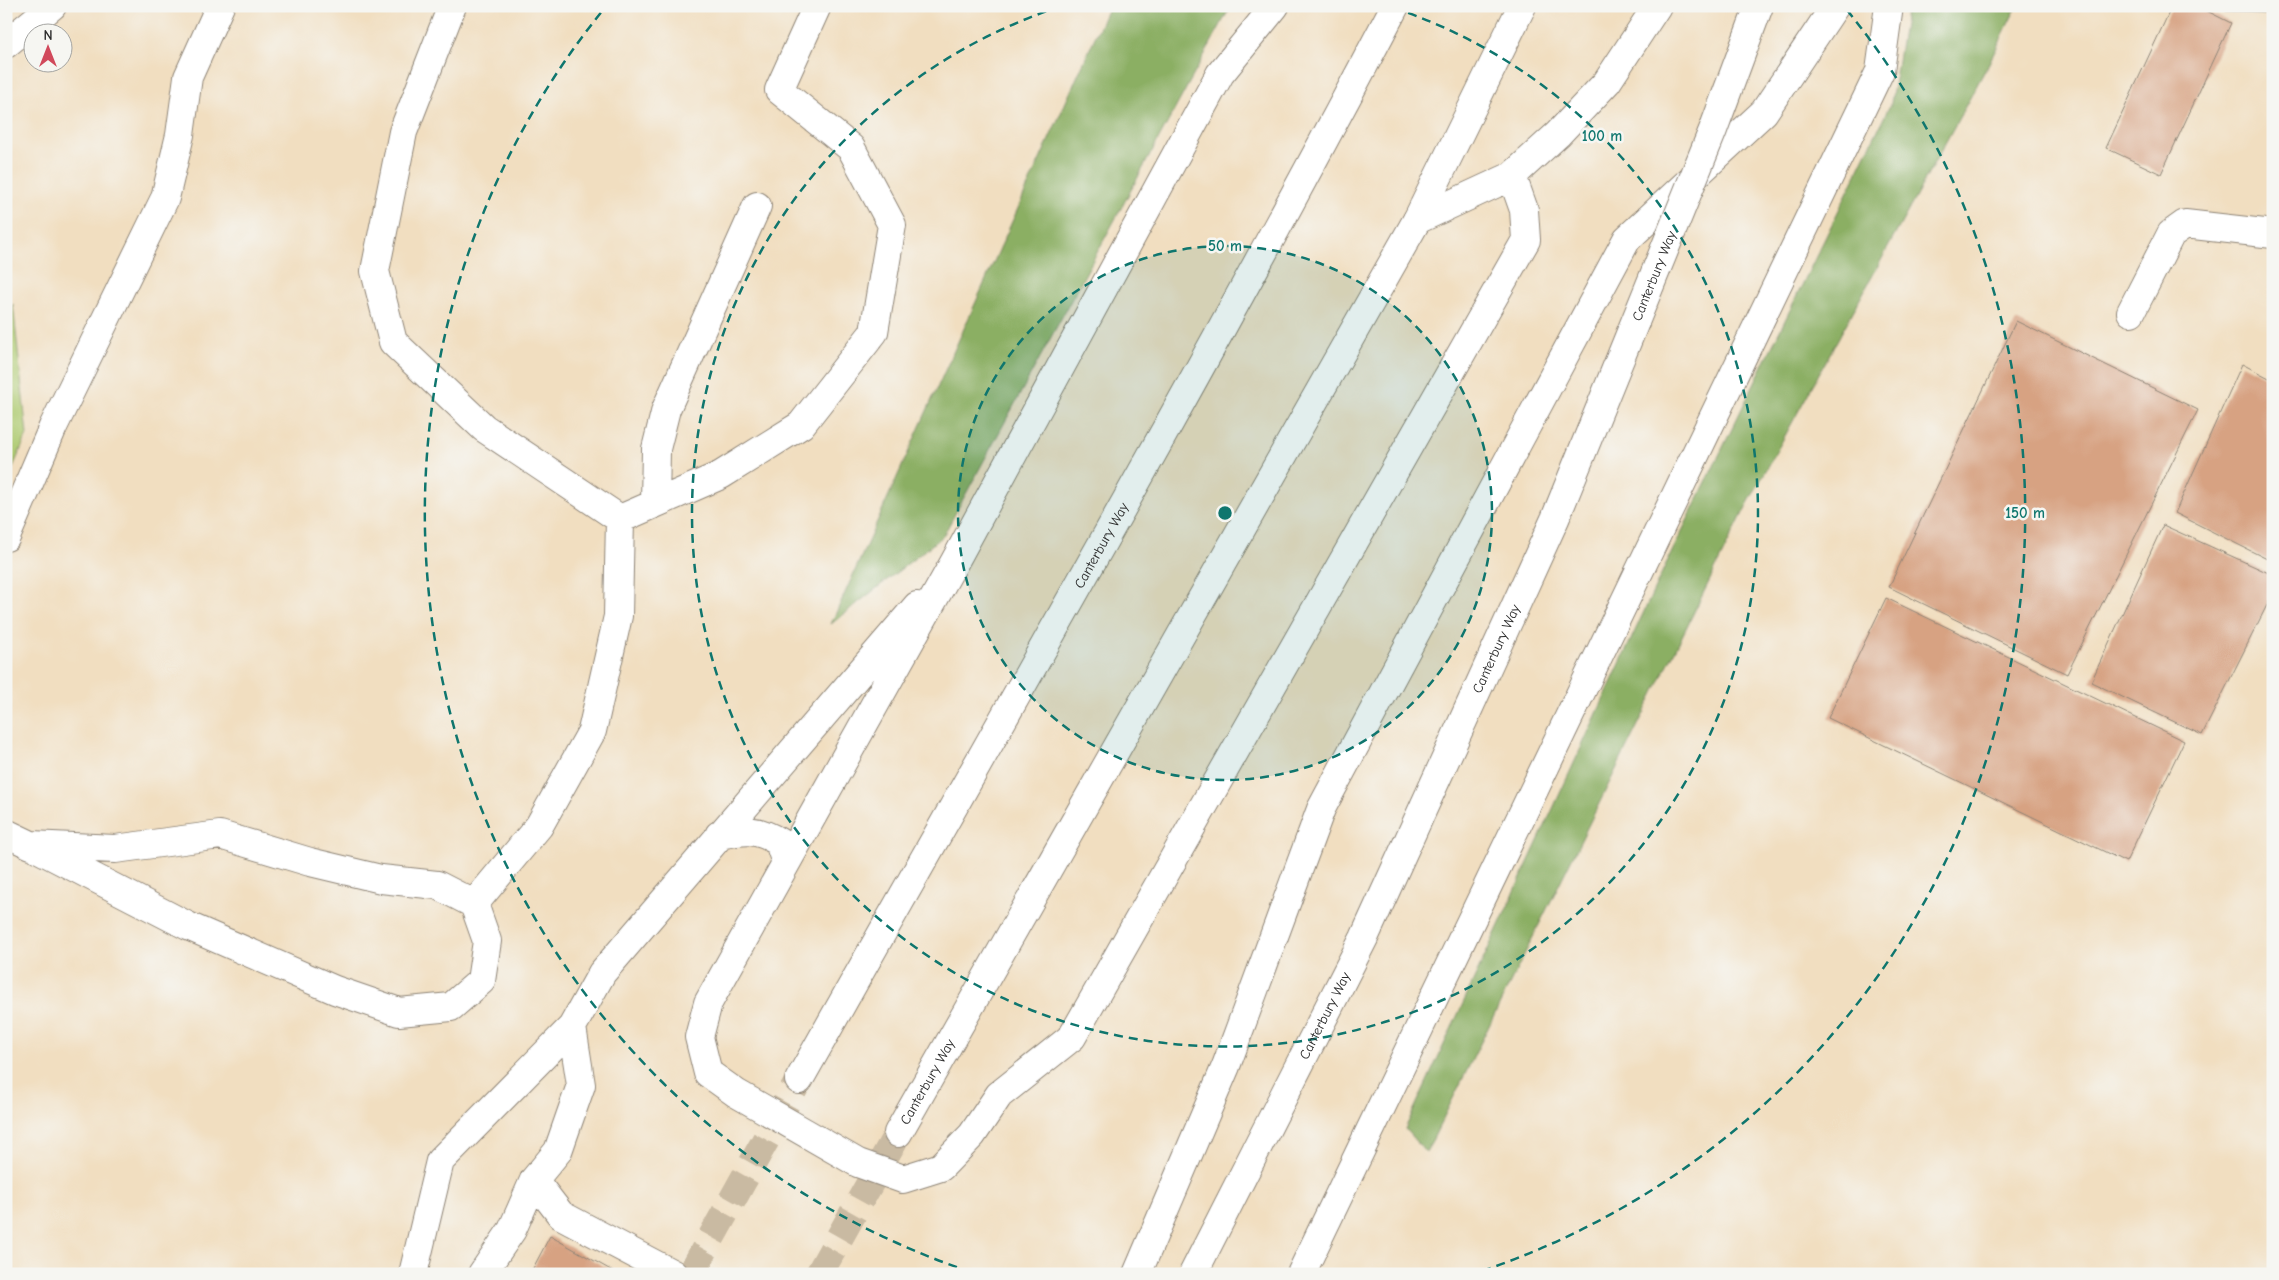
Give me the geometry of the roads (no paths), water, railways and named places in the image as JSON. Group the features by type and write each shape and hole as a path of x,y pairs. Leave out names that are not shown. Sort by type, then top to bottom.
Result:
{"main road":[{"path":"6,44 52,6"},
{"path":"6,537 53,427 165,198 180,135 188,76 220,6"},
{"path":"452,6 403,132 375,271 393,342 484,428 620,519"},
{"path":"620,519 721,475 801,426 874,332 892,225 851,148 779,90 818,6"},
{"path":"1275,6 1220,74 955,561 708,1003 699,1037 708,1073 736,1093 858,1163 903,1179 942,1167 972,1135 999,1095 1072,1037 1526,240 1524,210 1512,176"},
{"name":"Canterbury Way","path":"799,1080 1311,167 1395,6"},
{"name":"Canterbury Way","path":"898,1133 1417,220 1522,6"},
{"path":"1417,220 1512,176 1558,134 1607,82 1657,6"},
{"name":"Canterbury Way","path":"1193,1274 1364,938 1555,519 1713,130 1759,6"},
{"path":"1137,1274 1226,1066 1321,810 1627,238 1764,112 1835,6"},
{"path":"1301,1274 1880,71 1889,6"},
{"path":"655,503 656,449 666,409 756,206"},
{"path":"2131,312 2171,234 2185,224 2273,234"},
{"path":"474,904 539,826 592,730 618,616 620,519"},
{"path":"413,1274 440,1161 572,1027 602,973 955,561"},
{"path":"719,835 743,831 763,832 780,842 786,863"},
{"path":"6,833 188,926 336,990 399,1012 451,1006 481,981 487,941 474,904 437,885 381,879 310,862 220,835 114,849 31,845"},
{"path":"482,1274 512,1230 534,1180 558,1151 581,1085 572,1027"},
{"path":"534,1180 561,1215 673,1274"}],"tunnel":[{"path":"691,1274 799,1080"},
{"path":"819,1274 898,1133"}]}
